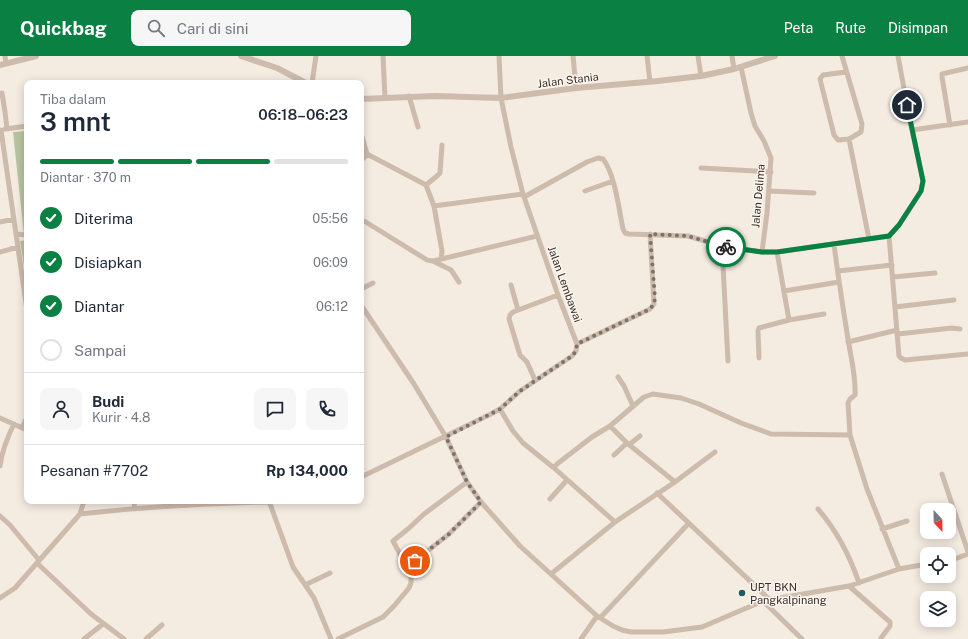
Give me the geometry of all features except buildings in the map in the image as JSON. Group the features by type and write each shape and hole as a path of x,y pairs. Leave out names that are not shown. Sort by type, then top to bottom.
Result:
{"street":[{"path":"5,56 3,64 36,56"},
{"path":"241,56 255,58 300,80"},
{"path":"312,80 316,56"},
{"path":"383,56 385,98"},
{"name":"Jalan Lembawai","path":"499,56 501,98 511,148 537,236 577,344"},
{"path":"573,56 576,88"},
{"path":"647,56 650,82"},
{"path":"698,56 701,76"},
{"path":"732,56 734,69"},
{"name":"Jalan Stania","path":"364,99 409,96 501,98 576,88 701,76 734,69 775,56"},
{"path":"842,56 862,124 861,132 849,139 838,140 834,135 820,79 823,75 846,72"},
{"path":"434,206 524,195 587,162 598,158 603,159 606,163 612,181 623,229 629,234 688,236 722,246 762,252 777,252 889,236 899,225 921,191 923,181 898,56"},
{"name":"Jalan Delima","path":"741,67 755,126 764,141 771,158 771,172 762,252"},
{"path":"950,125 942,74 968,68"},
{"path":"2,93 5,112 3,130 24,289"},
{"path":"409,96 418,127"},
{"path":"912,130 968,122"},
{"path":"3,130 24,126"},
{"path":"849,139 869,239"},
{"path":"364,144 367,154 426,185 434,206 441,245 441,258"},
{"path":"426,185 440,173 442,145"},
{"path":"364,158 367,154"},
{"path":"701,168 771,172"},
{"path":"585,191 612,181"},
{"path":"769,191 814,193"},
{"path":"0,222 14,219"},
{"path":"364,221 426,260 433,261 451,270 459,282"},
{"path":"16,234 24,235"},
{"path":"364,476 446,437 500,409 535,380 572,356 576,351 577,344 650,309 654,304 650,234"},
{"path":"433,261 537,236"},
{"path":"889,236 899,356 905,360 968,354"},
{"path":"834,244 855,386 855,395 848,403 850,434 867,489 899,569"},
{"path":"722,246 728,361"},
{"path":"0,252 18,247"},
{"path":"777,252 789,320"},
{"path":"838,271 892,265"},
{"path":"893,277 935,273"},
{"path":"784,291 839,282"},
{"path":"364,287 372,283"},
{"path":"511,285 518,310"},
{"path":"535,380 527,362 519,352 509,319 510,315 513,312 558,295"},
{"path":"895,307 954,300"},
{"path":"364,310 414,384 446,437 467,482 481,502 508,535 531,557 598,617 613,626 626,631 663,632 702,627 715,623 769,599 849,586 899,569 920,565"},
{"path":"759,358 759,328 789,320 824,314"},
{"path":"848,342 897,332 952,328 960,329"},
{"path":"618,376 633,406"},
{"path":"554,468 557,464 592,437 610,426 644,397 653,394 699,404 741,423 771,434 850,434"},
{"path":"500,409 513,431 523,443 554,468 615,522"},
{"path":"0,418 24,429"},
{"path":"0,466 1,455 6,439 14,424"},
{"path":"610,426 629,444 675,482"},
{"path":"614,455 640,436"},
{"path":"551,574 615,522 675,482 715,452"},
{"path":"942,474 968,553 956,558"},
{"path":"550,499 567,480"},
{"path":"338,639 383,617 409,588 411,583 411,575 393,541 424,514 467,482"},
{"path":"657,493 769,599"},
{"path":"407,567 449,534 481,502"},
{"path":"0,598 12,590 80,514 83,504"},
{"path":"134,508 135,504"},
{"path":"80,514 172,504"},
{"path":"272,504 293,567 314,598 331,639"},
{"path":"818,509 845,548 852,561 859,583"},
{"path":"0,516 10,525 38,561 70,595 103,624 124,639"},
{"path":"882,529 907,521"},
{"path":"581,639 598,617 688,523"},
{"path":"305,585 330,573"},
{"path":"849,586 890,622 890,626 880,638"},
{"path":"763,601 802,639"},
{"path":"84,639 103,624"},
{"path":"146,639 162,625"}],"green space":[{"path":"24,131 24,235 13,132"},
{"path":"24,240 24,266 20,241"}],"way so far":[{"path":"415,561 449,534 481,502 467,482 446,437 500,409 520,391 572,356 576,351 577,344 599,332 650,309 654,304 655,298 650,234 688,236 726,247"}],"place":[{"name":"UPT BKN Pangkalpinang","path":"742,593"}],"route":[{"path":"726,247 762,252 777,252 889,236 899,225 921,191 923,181 907,105"}]}
